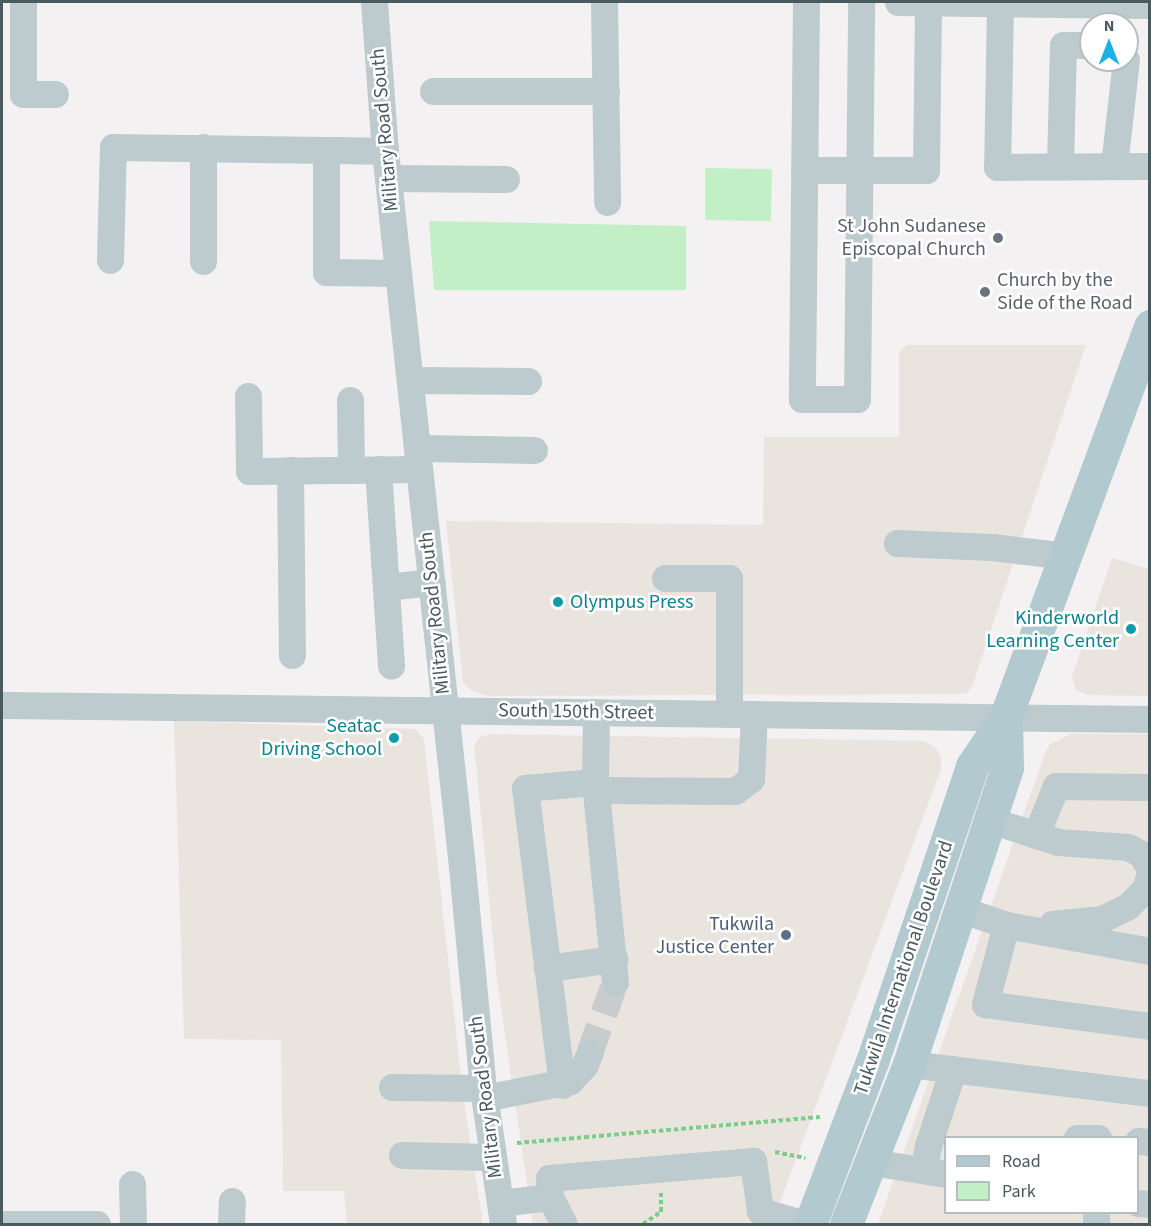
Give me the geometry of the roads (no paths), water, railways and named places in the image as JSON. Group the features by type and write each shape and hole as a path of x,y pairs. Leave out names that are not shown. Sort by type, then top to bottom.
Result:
{"main road":[{"name":"Tukwila International Boulevard","path":"810,1224 866,1079 972,766 1006,716 1149,326"},
{"name":"Tukwila International Boulevard","path":"846,1224 909,1064 1007,767 1006,716"}],"street":[{"path":"23,2 23,94 55,94"},
{"name":"Military Road South","path":"374,2 385,152 484,1093 502,1214"},
{"path":"604,2 607,202"},
{"path":"806,2 802,399 857,399 861,2"},
{"path":"898,2 1149,5"},
{"path":"804,170 926,170 928,2"},
{"path":"1000,3 997,167 1149,166"},
{"path":"1060,166 1063,45 1079,45"},
{"path":"1114,165 1125,72"},
{"path":"434,91 606,91"},
{"path":"110,260 113,147 385,152"},
{"path":"202,147 203,261"},
{"path":"326,150 326,272 399,273"},
{"path":"388,178 506,179"},
{"path":"410,380 528,381"},
{"path":"248,396 249,471 378,469 418,458 534,450"},
{"path":"350,400 351,470"},
{"path":"378,469 391,666"},
{"path":"290,471 292,655"},
{"path":"897,543 992,547 1066,556"},
{"path":"561,1085 525,788 595,786 735,791 751,779 742,714 729,578 665,578"},
{"path":"386,587 432,582"},
{"name":"South 150th Street","path":"2,705 1149,718"},
{"path":"547,968 614,970 595,786 597,712"},
{"path":"1036,835 1056,786 1149,787"},
{"path":"990,820 1058,842 1128,847 1141,854 1149,870 1146,888 1127,907 1102,919 1066,924 1006,925"},
{"path":"960,909 1006,925 1149,951"},
{"path":"1006,925 985,1004 1149,1026"},
{"path":"392,1087 484,1093 561,1085 577,1075 590,1052"},
{"path":"909,1064 1149,1093"},
{"path":"871,1162 935,1172 928,1146 953,1070"},
{"path":"402,1155 492,1157"},
{"path":"564,1224 550,1197 549,1178 753,1161 758,1218 805,1224"},
{"path":"132,1184 132,1224"},
{"path":"502,1214 550,1197"},
{"path":"2,1224 97,1224"}],"tunnel":[{"path":"590,1052 615,982"}],"place":[{"name":"St John Sudanese Episcopal Church","path":"998,238"},
{"name":"Church by the Side of the Road","path":"985,292"},
{"name":"Olympus Press","path":"558,602"},
{"name":"Kinderworld Learning Center","path":"1131,629"},
{"name":"Seatac Driving School","path":"394,738"},
{"name":"Tukwila Justice Center","path":"786,935"}]}
